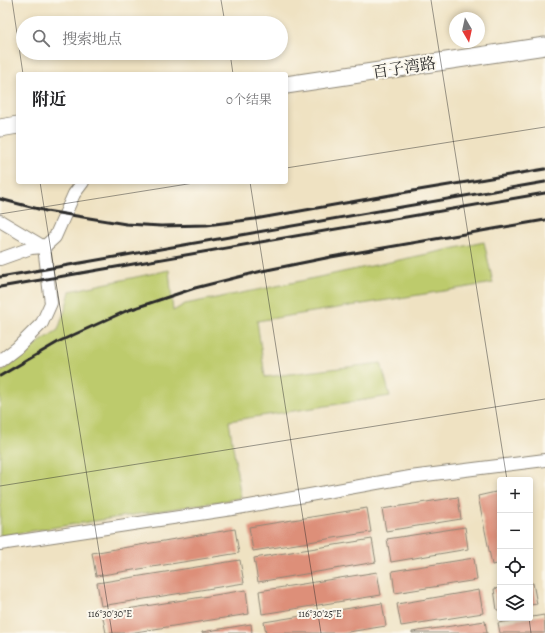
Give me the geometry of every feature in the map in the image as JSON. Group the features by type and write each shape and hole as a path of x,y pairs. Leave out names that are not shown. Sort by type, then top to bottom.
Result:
{"street":[{"name":"百子湾路","path":"288,85 545,46"},
{"path":"0,128 16,125"},
{"path":"0,259 31,248 44,247 55,238 74,194 82,184"},
{"path":"0,221 44,247"},
{"path":"0,361 18,348 42,323 51,303 44,247"},
{"path":"0,544 232,510 410,477 545,460"}],"green space":[{"path":"484,242 493,283 257,321 265,377 381,363 390,396 229,421 241,498 0,536 0,373 41,341 58,330 70,291 169,270 173,311 185,304"}],"building":[{"path":"497,492 497,564 492,565 478,496"},
{"path":"458,497 461,519 386,531 382,509"},
{"path":"367,508 371,532 253,551 249,527"},
{"path":"465,527 468,549 391,562 387,539"},
{"path":"235,529 239,553 96,576 92,553"},
{"path":"372,539 376,562 258,582 254,558"},
{"path":"474,558 477,580 395,593 392,571"},
{"path":"240,560 244,583 101,606 97,583"},
{"path":"377,572 381,595 262,614 259,591"},
{"path":"533,583 537,604 533,605"},
{"path":"497,588 497,610 494,589"},
{"path":"246,590 249,614 129,633 106,633 102,613"},
{"path":"479,590 483,613 401,626 397,604"},
{"path":"382,603 386,626 342,633 266,633 264,622"},
{"path":"544,615 545,633 500,633 498,623 510,621 533,621 533,617"},
{"path":"485,621 487,633 412,633 412,632"},
{"path":"251,624 252,633 202,633 202,632"}],"railway":[{"path":"0,199 46,211 126,224 161,226 207,225 255,219 545,169"},
{"path":"0,277 545,182"},
{"path":"0,287 545,193"},
{"path":"0,376 60,341 126,311 195,288 262,271 331,257 545,220"}]}
